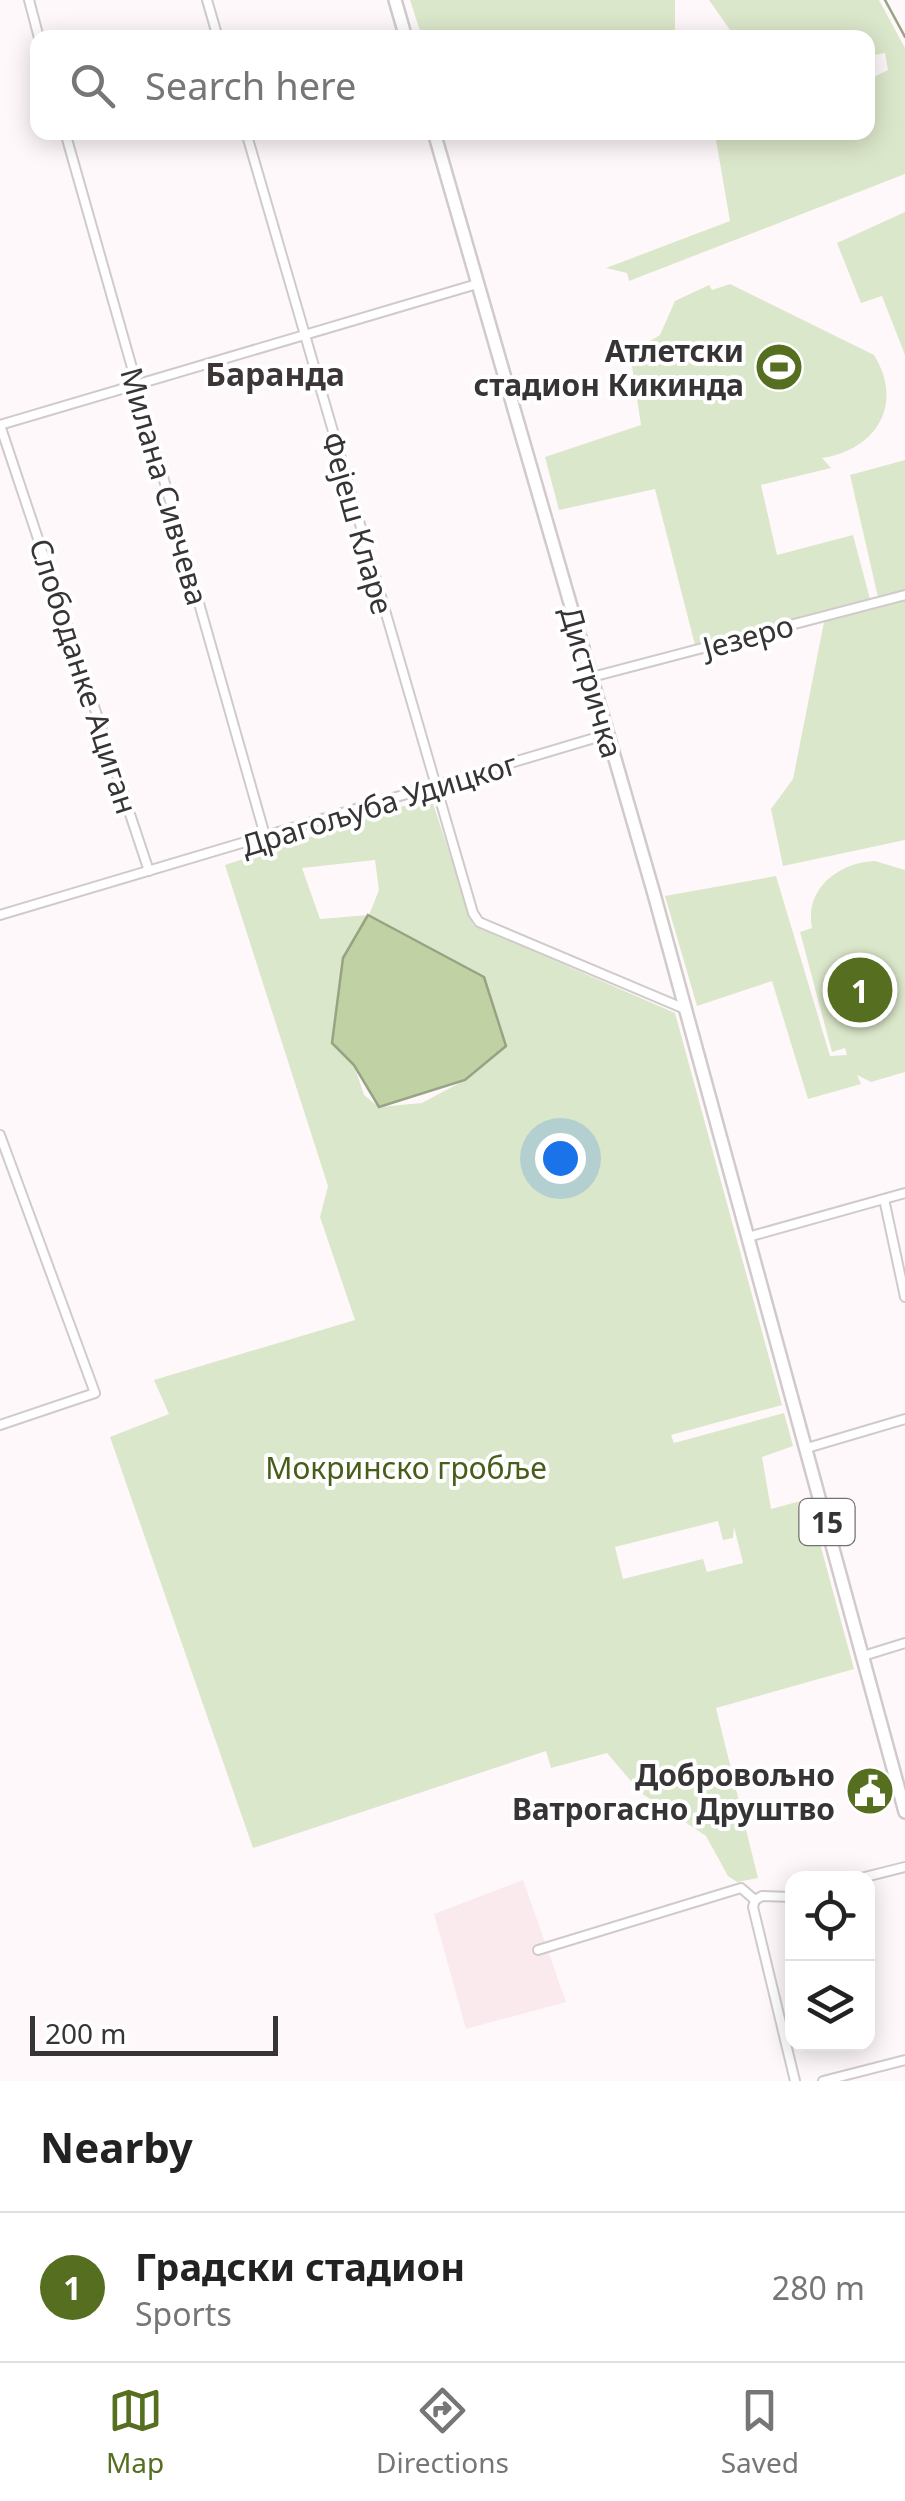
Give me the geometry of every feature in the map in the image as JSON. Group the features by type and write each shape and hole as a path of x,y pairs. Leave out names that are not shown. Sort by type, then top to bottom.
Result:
{"main road":[{"path":"395,0 404,30"},
{"name":"Дистричка","path":"436,140 592,677 747,1234"},
{"name":"15","path":"747,1234 905,1812"}],"street":[{"path":"28,0 37,30"},
{"path":"207,0 216,30"},
{"name":"Милана Сивчева","path":"67,140 266,839"},
{"name":"Фејеш Кларе","path":"248,140 473,913 479,922 685,1009"},
{"path":"0,425 134,382 478,284"},
{"name":"Слободанке Ациган","path":"0,425 149,871"},
{"name":"Језеро","path":"592,677 905,595"},
{"name":"Драгољуба Удицког","path":"0,915 266,839 608,734"},
{"path":"0,1134 94,1394 0,1425"},
{"path":"747,1234 905,1193"},
{"path":"884,1200 905,1296"},
{"path":"807,1448 905,1419"},
{"path":"863,1656 905,1644"},
{"path":"875,1874 905,1866"},
{"path":"538,1950 741,1888 755,1900"},
{"path":"785,1897 762,1896 753,1907 795,2081"},
{"path":"823,2081 905,2060"}],"shaded area":[{"path":"368,915 484,977 506,1046 465,1080 379,1107 354,1065 332,1043 343,958"},
{"path":"523,1880 566,2002 466,2029 434,1914"}],"green space":[{"path":"410,0 675,0 675,30 420,30"},
{"path":"709,0 879,0 905,48 905,174 629,281 627,273 606,268 730,221 716,140 875,140 875,76 888,70 885,53 875,55 875,30 730,30"},
{"path":"905,212 905,355 882,296 861,303 837,243"},
{"path":"730,284 874,355 883,373 885,407 870,435 857,446 822,458 831,468 761,485 777,555 853,535 870,599 695,645 655,489 559,510 545,457 641,425 630,353 660,335 675,301 709,285 712,290"},
{"path":"905,460 905,590 878,597 850,475"},
{"path":"905,599 905,840 783,866 771,809 793,779 824,622"},
{"name":"Мокринско гробље","path":"431,797 473,925 675,1013 782,1405 671,1435 674,1443 784,1413 793,1446 762,1457 771,1509 808,1499 854,1669 716,1708 758,1878 737,1882 728,1876 706,1836 641,1793 607,1753 551,1768 546,1751 253,1848 110,1437 169,1414 154,1380 355,1320 320,1217 328,1186 225,865","holes":["375,860 379,890 369,915 320,919 302,868","354,1065 465,1080 422,1103 379,1107 364,1095","718,1521 723,1540 733,1538 734,1527 743,1563 707,1572 703,1559 623,1579 615,1547"]},
{"path":"875,861 905,870 905,1072 871,1082 857,1075 861,1084 808,1099 772,981 697,1006 665,896 776,876 830,1056 847,1055 845,1048 832,1052 800,932 812,928 813,901 827,880 849,866"}],"waterway":[{"path":"885,0 905,37"}],"place":[{"name":"Атлетски стадион Кикинда","path":"779,367"},
{"name":"Градски стадион","path":"860,990"},
{"name":"Добровољно Ватрогасно Друштво","path":"870,1791"}],"district":[{"name":"Баранда","path":"275,373"}]}
